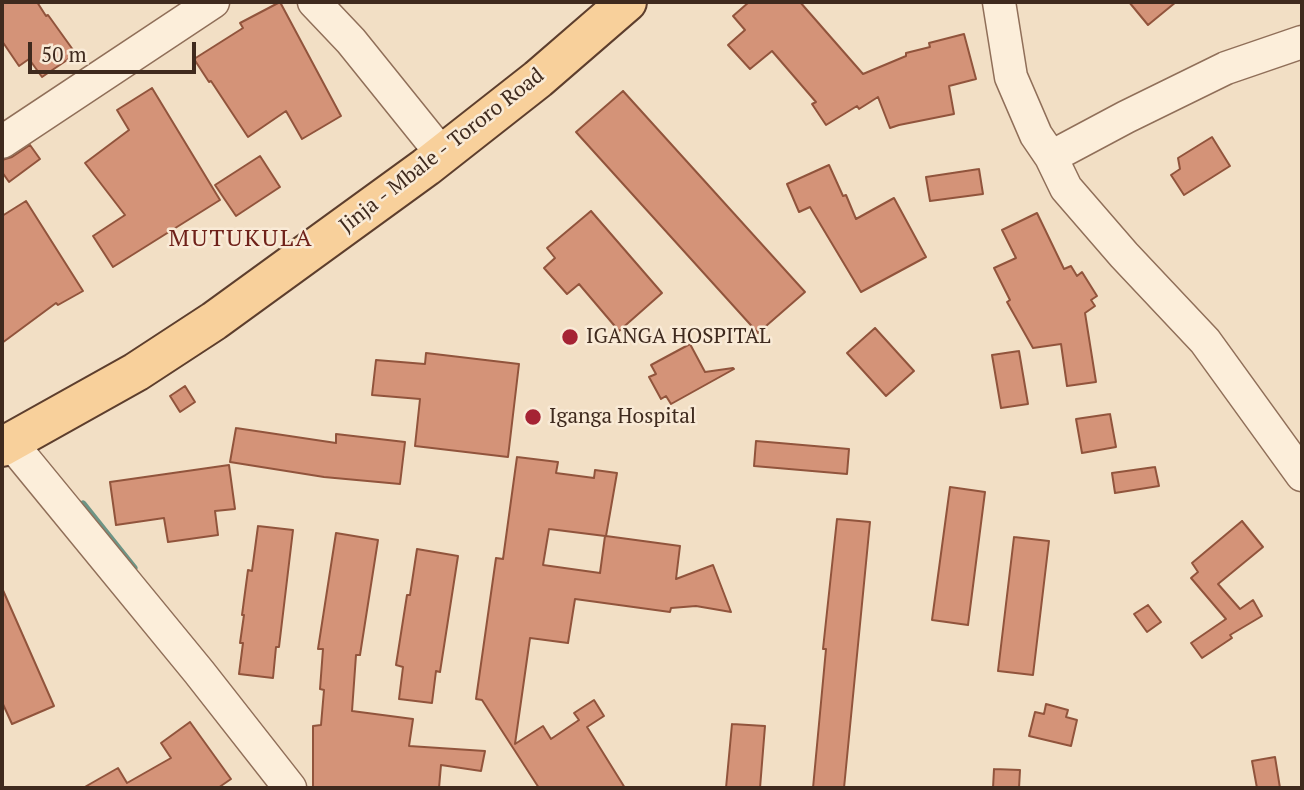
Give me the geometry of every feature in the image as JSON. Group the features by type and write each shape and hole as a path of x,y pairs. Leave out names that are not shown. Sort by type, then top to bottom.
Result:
{"main road":[{"name":"Jinja - Mbale - Tororo Road","path":"6,445 136,372 215,321 415,175 538,79 626,2"}],"street":[{"path":"2,142 213,2"},
{"path":"314,2 351,41 442,154"},
{"path":"999,2 1010,77 1036,135 1066,187 1124,255 1205,341 1302,475"},
{"path":"1051,157 1226,68 1302,42"},
{"path":"6,445 199,672 290,788"}],"building":[{"path":"2,2 37,2 76,54 42,77 29,59 19,66 2,41"},
{"path":"280,2 341,116 302,139 286,111 248,137 194,59 243,28 240,23"},
{"path":"749,2 800,2 863,74 906,56 906,53 930,47 929,43 964,34 976,79 949,86 954,114 890,128 878,97 826,125 812,104 816,102 772,51 750,69 728,45 745,30 733,16"},
{"path":"1129,2 1176,2 1148,25"},
{"path":"152,88 220,200 113,267 93,236 125,215 85,163 129,130 117,110"},
{"path":"623,91 805,292 758,333 576,132"},
{"path":"1212,137 1230,166 1184,195 1171,175 1180,169 1178,158"},
{"path":"30,145 40,159 9,182 2,172 2,160"},
{"path":"260,156 280,187 236,216 215,185"},
{"path":"829,165 856,219 894,198 926,257 861,292 810,207 799,212 787,184"},
{"path":"979,169 983,194 930,201 926,177"},
{"path":"26,201 83,291 58,305 56,303 2,343 2,216"},
{"path":"591,211 662,293 619,331 579,284 567,294 544,268 555,258 547,248"},
{"path":"1037,213 1064,269 1071,266 1077,276 1082,272 1097,296 1091,300 1095,306 1085,313 1096,382 1067,386 1061,344 1033,348 1007,302 1010,300 994,268 1016,258 1002,230"},
{"path":"875,328 914,371 886,396 847,353"},
{"path":"690,344 705,372 734,369 671,404 666,396 661,399 649,377 656,374 651,365"},
{"path":"1019,351 1028,404 1001,408 992,355"},
{"path":"426,353 519,364 508,457 415,446 420,399 372,395 376,360 425,364"},
{"path":"185,386 195,402 180,412 170,396"},
{"path":"1110,414 1116,447 1082,453 1076,419"},
{"path":"236,428 336,443 336,434 405,442 400,484 324,477 230,462"},
{"path":"756,441 849,449 847,474 754,466"},
{"path":"517,457 558,462 556,473 594,478 595,470 617,473 606,536 680,546 676,579 713,565 731,612 696,606 671,608 670,612 575,599 568,643 530,638 515,744 543,726 551,739 579,720 574,713 594,700 604,716 587,727 625,788 539,788 482,700 476,699 496,558 503,559","holes":["549,529 605,536 600,573 543,565"]},
{"path":"229,465 235,509 215,511 218,535 168,542 164,518 116,525 110,482"},
{"path":"1155,467 1159,486 1115,493 1112,473"},
{"path":"950,487 985,492 968,625 932,620"},
{"path":"837,519 870,522 844,788 813,788 826,649 823,649"},
{"path":"1242,521 1263,547 1218,584 1240,609 1253,600 1262,616 1230,635 1232,638 1202,658 1191,643 1226,619 1191,578 1198,572 1192,563"},
{"path":"258,526 293,530 273,678 239,674 243,643 240,643 242,615"},
{"path":"336,533 378,540 360,655 356,655 352,711 413,719 409,746 485,751 481,771 441,765 439,788 313,788 313,726 321,725 324,690 320,689 323,649 318,649"},
{"path":"1014,537 1049,541 1033,675 998,671"},
{"path":"417,549 458,556 440,672 436,671 432,703 399,699 403,667 396,665"},
{"path":"2,588 54,706 12,724 2,702"},
{"path":"1148,605 1161,622 1147,632 1134,614"},
{"path":"1046,704 1068,710 1066,717 1077,720 1071,746 1029,736 1035,712 1044,714"},
{"path":"190,722 231,779 218,788 83,788 118,768 127,783 171,758 161,743"},
{"path":"732,724 765,726 760,788 726,788"},
{"path":"1275,757 1280,788 1257,788 1252,761"},
{"path":"994,769 1020,770 1019,788 993,788"}],"waterway":[{"path":"83,504 134,568"}],"place":[{"name":"IGANGA HOSPITAL","path":"570,337"},
{"name":"Iganga Hospital","path":"533,417"}],"district":[{"name":"MUTUKULA","path":"241,239"}]}
